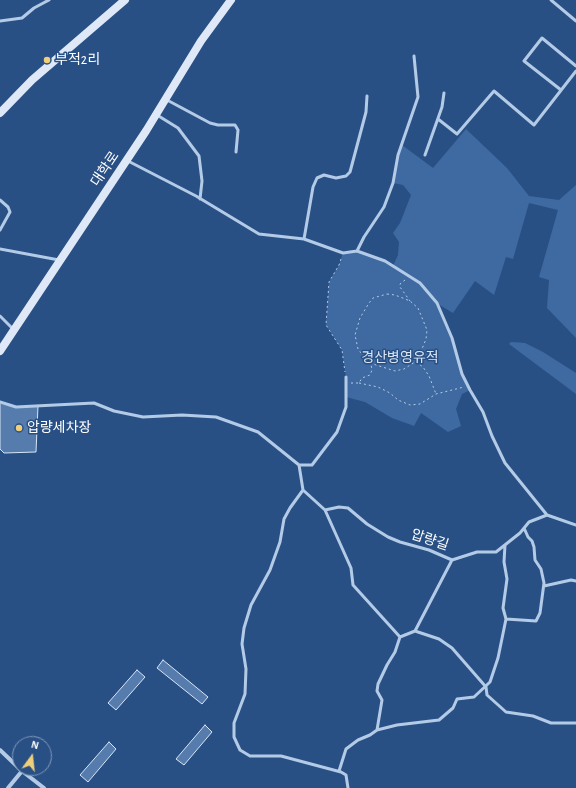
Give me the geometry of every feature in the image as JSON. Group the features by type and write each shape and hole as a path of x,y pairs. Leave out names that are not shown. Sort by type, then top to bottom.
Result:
{"main road":[{"path":"0,113 32,80 125,0"},
{"name":"대학로","path":"0,351 126,161 201,41 230,0"}],"street":[{"path":"0,750 12,761"},
{"path":"8,788 18,776"},
{"path":"28,776 44,788"}],"lane":[{"path":"0,21 22,18 34,8 49,0"},
{"path":"551,0 576,21"},
{"path":"561,90 524,61 542,38 576,66"},
{"path":"357,251 364,237 384,207 393,183 398,155 418,96 414,56"},
{"path":"438,120 457,134 494,91 534,124 576,72"},
{"path":"425,155 438,120 444,93"},
{"path":"304,239 313,187 317,178 324,175 336,178 346,176 350,172 366,112 367,96"},
{"path":"165,99 210,123 218,125 235,125 238,130 236,152"},
{"path":"156,114 178,128 199,156 202,181 200,199"},
{"path":"126,161 200,199 259,234 304,239 343,253 357,251 386,261 420,283 437,303 452,338 462,374 483,412 492,436 505,463 547,515 576,525"},
{"path":"0,200 8,207 10,212 0,230"},
{"path":"0,249 60,260"},
{"path":"0,316 14,330"},
{"path":"0,402 16,407 94,403 114,411 143,418 182,415 216,417 258,432 300,465 312,465 337,432 346,407 346,377"},
{"path":"300,465 303,490 325,510 350,565 353,585 400,637"},
{"path":"303,490 284,519 280,542 270,570 251,605 244,628 242,644 246,669 245,694 234,723 234,737 240,750 250,756 282,756 338,771 346,775 348,788"},
{"name":"압량길","path":"325,510 339,507 348,508 367,524 388,537 429,550 452,560 477,552 496,552 520,533 529,522 547,515"},
{"path":"506,619 536,620 540,613 544,586 541,569 535,560 532,541 528,537 524,528"},
{"path":"338,771 346,749 358,740 377,730 397,725 439,720 453,708 457,699 474,697 490,682 498,658 506,619 502,608 507,579 504,562 505,545"},
{"path":"415,631 452,560"},
{"path":"544,586 571,580 576,581"},
{"path":"377,730 382,700 377,691 378,684 395,652 400,637 415,631 439,639 452,648 486,687 488,695 506,712 533,716 551,723 576,723"}],"path":[{"path":"343,253 339,265 330,282 326,325 342,350 346,377"},
{"path":"409,276 400,284 400,287 410,301 418,308 426,330 426,339 420,354 415,362 404,369 395,371 382,368 371,363 358,349 356,342 356,331 363,311 373,298 380,295 395,295 410,301"},
{"path":"415,362 423,367 429,376 436,394"},
{"path":"359,383 362,378 370,375 372,370 371,363"},
{"path":"346,382 378,387 390,393 398,400 410,405 420,404 436,394 468,387"}],"green space":[{"name":"경산병영유적","path":"466,129 507,168 529,196 559,200 576,185 576,338 547,308 549,280 539,277 558,210 529,203 513,259 506,257 494,295 475,281 453,313 438,304 452,338 462,374 470,390 462,394 456,409 461,426 448,432 421,413 414,426 392,418 365,402 346,397 346,377 342,350 326,325 329,282 339,265 343,253 354,251 385,261 393,266 398,255 399,242 393,233 400,223 411,195 403,185 393,183 398,155 402,145 433,168"},
{"path":"511,342 525,343 543,352 576,373 576,394 509,344"}],"building":[{"name":"압량세차장","path":"0,402 16,407 38,406 36,452 4,453 0,449"},
{"path":"163,660 208,697 202,704 157,668"},
{"path":"137,670 145,677 116,710 108,703"},
{"path":"205,725 212,732 184,765 176,759"},
{"path":"109,742 116,749 88,782 80,775"}],"place":[{"name":"부적2리","path":"47,60"},
{"name":"압량세차장","path":"19,428"}]}
